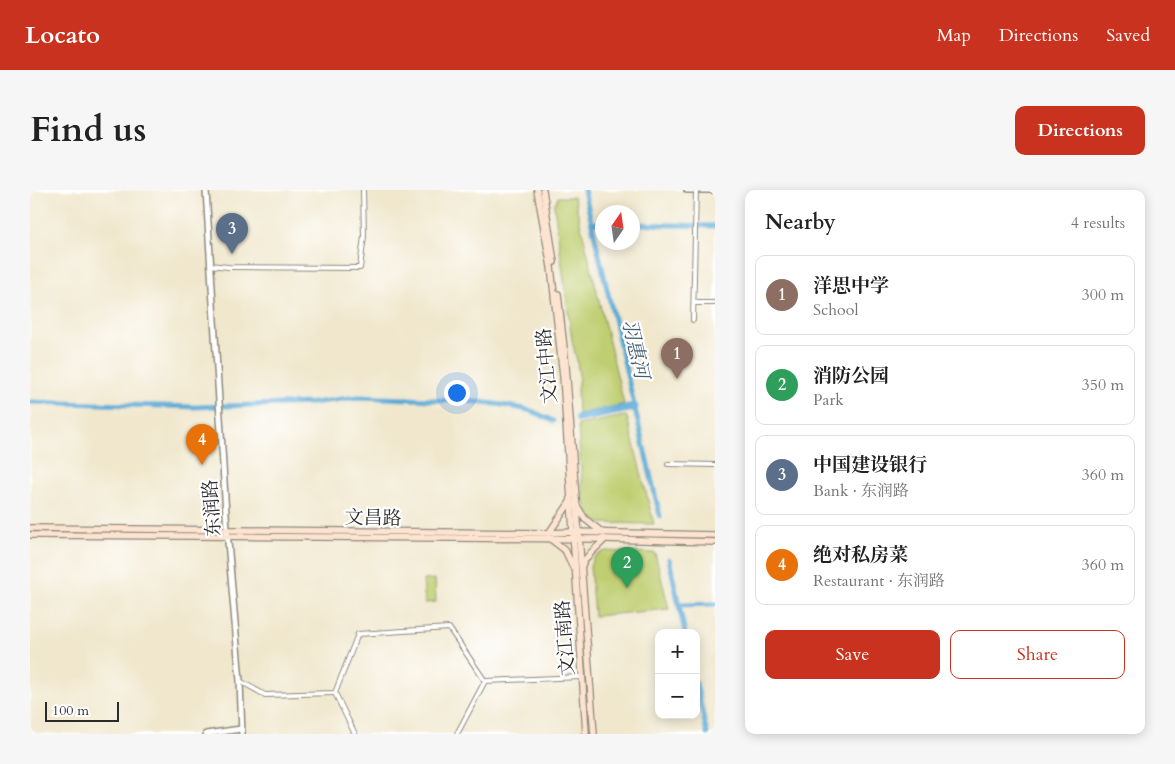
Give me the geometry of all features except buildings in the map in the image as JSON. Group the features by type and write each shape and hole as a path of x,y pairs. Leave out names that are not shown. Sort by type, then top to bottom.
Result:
{"main road":[{"name":"文江中路","path":"537,190 551,266 563,376 575,532 572,540"},
{"name":"文江中路","path":"543,190 555,270 566,366 573,504"},
{"path":"575,570 565,550 550,536 573,504 604,536 594,550 587,555 582,567"},
{"name":"文昌路","path":"30,528 227,533 550,536 575,532 604,536 715,542"},
{"name":"文江中路","path":"575,532 580,540"},
{"name":"文昌路","path":"30,535 227,533"},
{"name":"文昌路","path":"550,536 580,540 604,536 715,535"},
{"name":"文江南路","path":"572,540 586,734"},
{"name":"文江南路","path":"580,540 594,734"}],"street":[{"name":"东润路","path":"206,190 227,533 240,681 241,732"},
{"path":"210,264 228,267 360,268 364,236 363,190"},
{"path":"687,190 715,190"},
{"path":"693,320 696,190"},
{"path":"694,303 715,303"},
{"path":"668,464 715,465"},
{"path":"355,734 335,693 358,634 449,628 486,681"},
{"path":"486,681 582,677"},
{"path":"240,681 265,695 335,693"},
{"path":"457,734 486,681"},
{"path":"206,734 241,732"}],"green space":[{"path":"558,197 574,197 624,404 578,414 577,390 579,376 572,341 554,205"},
{"path":"627,417 654,524 600,523 590,517 583,499 578,425"},
{"path":"605,551 655,553 669,609 594,616 590,566 594,557"},
{"path":"435,579 436,602 425,603 423,580"}],"waterway":[{"name":"羽惠河","path":"584,190 660,516"},
{"path":"640,224 715,226"},
{"path":"30,402 195,407 312,403 358,397 482,402 532,411 553,421"},
{"path":"579,418 634,407"},
{"name":"羽惠河","path":"669,559 684,629"},
{"path":"679,605 715,604"},
{"name":"羽惠河","path":"700,702 707,734"}],"place":[{"name":"中国建设银行","path":"232,254"},
{"name":"洋思中学","path":"677,379"},
{"name":"绝对私房菜","path":"202,465"},
{"name":"消防公园","path":"627,588"}]}
